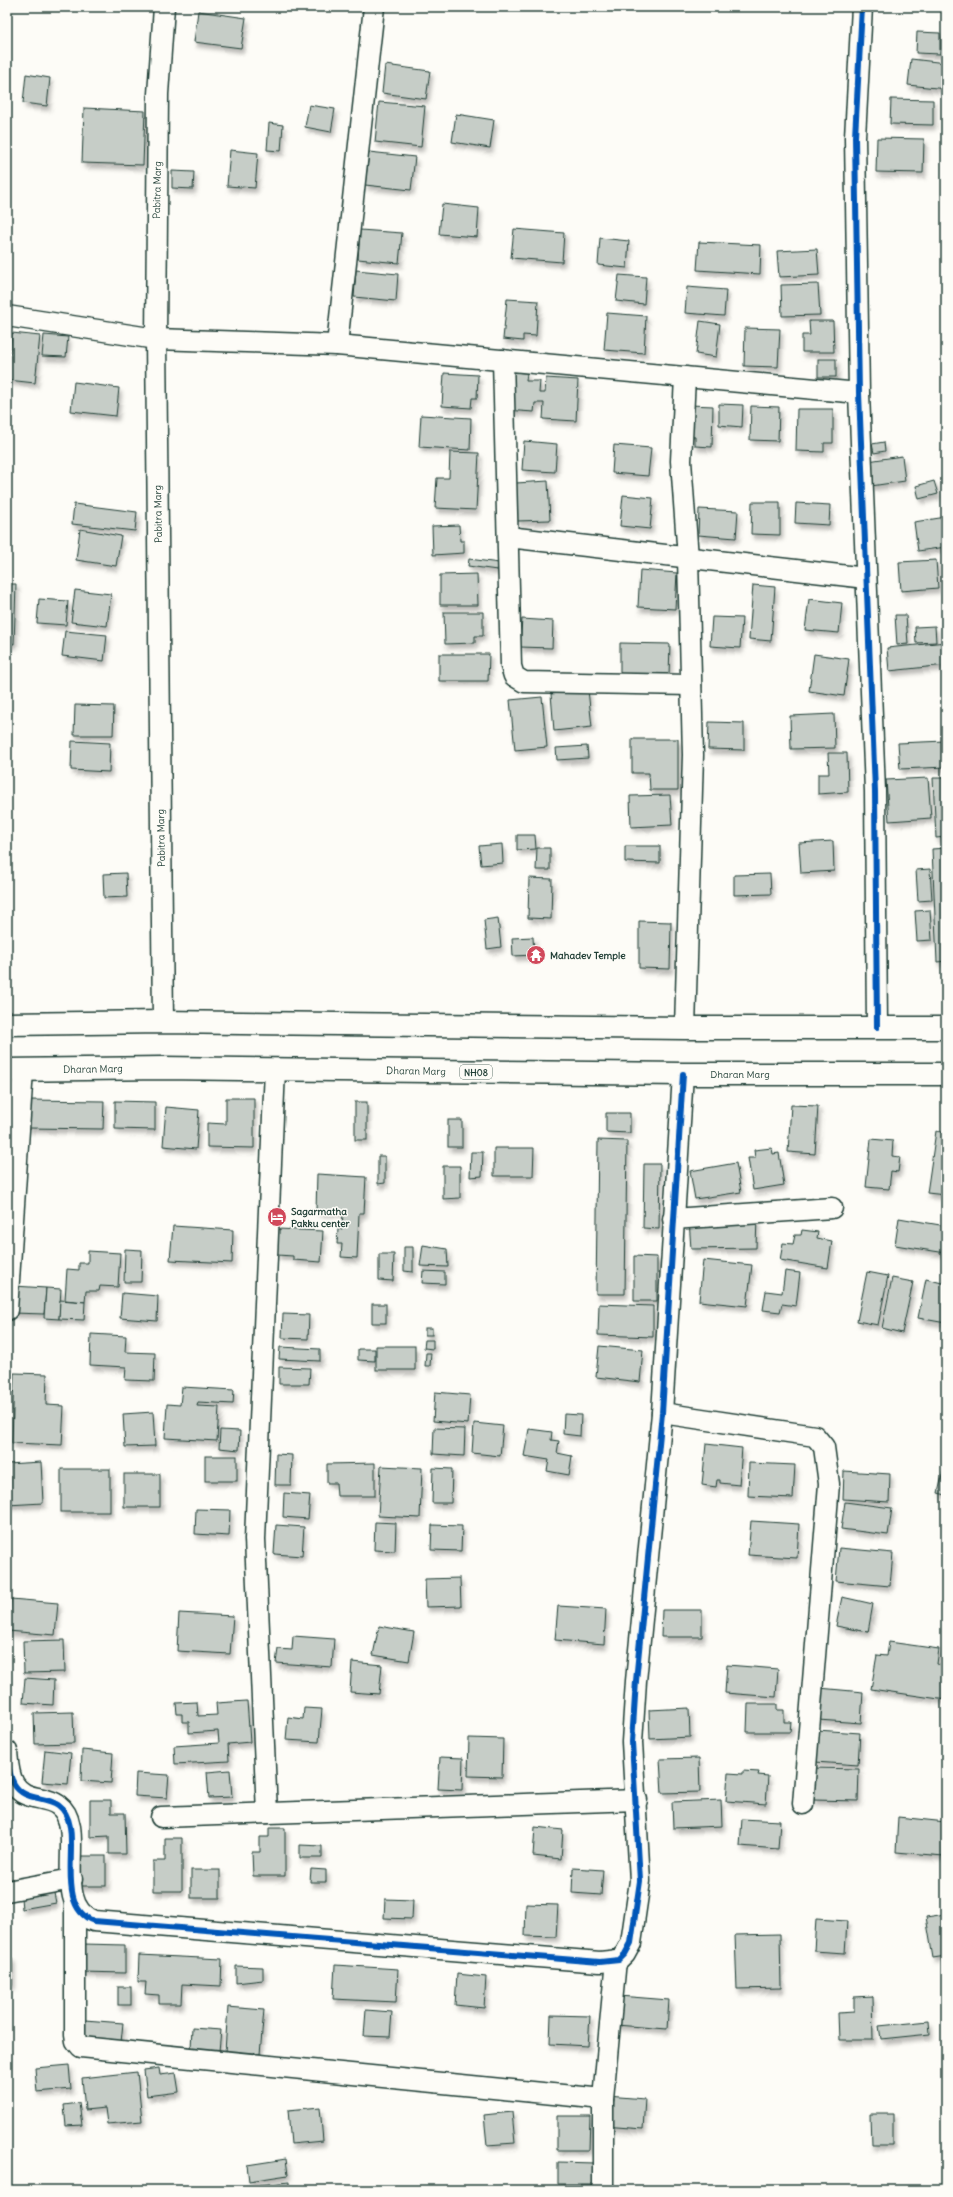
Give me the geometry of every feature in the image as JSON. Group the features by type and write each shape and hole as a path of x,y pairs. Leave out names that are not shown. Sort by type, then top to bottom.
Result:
{"main road":[{"path":"7,1024 163,1022 685,1028 946,1028"},
{"name":"Dharan Marg","path":"15,1070 162,1068 683,1074 946,1074"}],"street":[{"name":"Pabitra Marg","path":"163,1022 156,340 158,94 164,7"},
{"path":"337,345 374,7"},
{"path":"862,7 855,136 859,393 875,791 878,1027"},
{"path":"7,316 156,340 337,345 859,393"},
{"path":"503,360 511,666 514,676 524,682 691,685"},
{"path":"685,377 680,461 688,558 693,755 685,1028"},
{"path":"508,537 866,578"},
{"path":"267,1813 255,1539 275,1069"},
{"path":"7,1310 15,1070"},
{"path":"7,1751 10,1772 19,1791 26,1795 50,1799 66,1813 70,1827 72,1895 76,1906 86,1918 94,1921 600,1962 616,1960 626,1954 631,1943 640,1881 637,1800 632,1742 636,1681 662,1412 683,1074"},
{"path":"673,1219 832,1208"},
{"path":"662,1412 815,1436 824,1447 829,1484 803,1804"},
{"path":"161,1817 637,1800"},
{"path":"7,1892 72,1879"},
{"path":"76,1906 75,2035 76,2041 81,2047 603,2099"},
{"path":"603,2190 603,2099 616,1960"}],"building":[{"path":"198,11 246,18 241,48 194,42"},
{"path":"917,32 940,33 940,54 916,53"},
{"path":"911,59 946,63 946,89 908,85"},
{"path":"385,65 430,71 426,99 382,93"},
{"path":"26,74 50,78 47,106 23,103"},
{"path":"891,99 933,100 933,125 890,124"},
{"path":"379,102 425,106 421,147 375,142"},
{"path":"309,105 335,109 331,132 305,127"},
{"path":"84,108 145,111 143,165 82,163"},
{"path":"456,114 494,120 490,148 452,142"},
{"path":"269,123 283,125 281,151 267,150"},
{"path":"877,138 924,139 923,173 876,172"},
{"path":"230,150 258,153 255,188 227,186"},
{"path":"369,152 415,157 411,190 365,185"},
{"path":"172,171 194,172 193,189 172,188"},
{"path":"442,204 479,208 477,237 439,234"},
{"path":"514,229 564,233 562,262 511,258"},
{"path":"360,230 402,233 399,263 358,259"},
{"path":"600,238 629,241 627,268 598,265"},
{"path":"699,242 761,245 760,274 697,270"},
{"path":"817,249 819,275 779,277 777,251"},
{"path":"356,270 398,274 396,301 354,297"},
{"path":"619,275 646,277 644,304 616,301"},
{"path":"818,284 820,315 782,316 781,285"},
{"path":"687,287 726,290 724,316 685,313"},
{"path":"507,299 538,301 536,336 523,335 523,341 503,339"},
{"path":"607,313 646,316 644,353 604,350"},
{"path":"700,321 720,324 716,357 696,354"},
{"path":"809,321 833,321 834,352 802,352 802,335 810,335"},
{"path":"745,328 780,329 778,367 744,366"},
{"path":"12,333 40,336 35,383 8,380"},
{"path":"44,335 68,337 66,357 42,356"},
{"path":"818,359 836,359 836,377 818,377"},
{"path":"511,372 527,373 526,381 540,381 539,393 545,393 546,378 578,380 576,421 543,419 544,403 535,403 534,412 505,410"},
{"path":"444,373 478,375 477,398 472,398 471,408 442,406"},
{"path":"74,382 119,388 116,416 71,411"},
{"path":"719,404 743,405 742,427 719,425"},
{"path":"690,405 713,406 712,447 695,446 695,437 688,436"},
{"path":"751,406 779,407 778,441 750,440"},
{"path":"797,409 833,409 833,443 824,443 824,452 796,451"},
{"path":"421,415 471,418 470,450 419,447"},
{"path":"524,441 557,444 555,472 522,470"},
{"path":"884,442 885,451 874,453 872,444"},
{"path":"614,445 651,448 648,476 612,473"},
{"path":"450,452 479,453 476,510 435,508 437,478 449,478"},
{"path":"902,456 905,481 871,486 868,461"},
{"path":"548,481 550,520 517,521 516,483"},
{"path":"934,481 938,494 919,499 916,486"},
{"path":"623,495 653,498 650,529 620,526"},
{"path":"752,502 780,502 780,535 751,534"},
{"path":"796,503 830,505 829,525 795,523"},
{"path":"74,504 137,512 135,531 72,524"},
{"path":"699,509 738,511 736,538 698,535"},
{"path":"946,517 946,547 918,551 914,522"},
{"path":"459,525 460,541 464,541 464,553 433,555 432,526"},
{"path":"80,529 121,536 116,566 76,560"},
{"path":"469,559 499,563 497,570 468,566"},
{"path":"936,560 938,588 901,591 899,562"},
{"path":"640,570 677,573 675,609 638,607"},
{"path":"477,574 478,605 440,605 440,575"},
{"path":"7,584 16,584 14,644 7,643"},
{"path":"753,585 775,587 771,641 749,639"},
{"path":"75,590 111,594 107,626 71,622"},
{"path":"39,599 68,601 66,625 37,623"},
{"path":"809,599 842,603 839,633 805,630"},
{"path":"444,612 483,612 483,636 475,636 475,643 445,644"},
{"path":"895,615 906,615 908,644 897,645"},
{"path":"712,617 742,618 740,648 710,646"},
{"path":"522,619 553,621 552,648 520,647"},
{"path":"935,626 936,642 916,643 915,627"},
{"path":"65,631 107,635 104,661 62,656"},
{"path":"946,642 946,665 889,671 887,648"},
{"path":"620,643 670,644 669,675 620,674"},
{"path":"439,654 489,654 488,681 439,681"},
{"path":"814,654 849,659 844,696 809,691"},
{"path":"588,690 592,727 554,731 551,694"},
{"path":"542,697 547,747 515,750 510,700"},
{"path":"75,705 114,706 113,735 74,735"},
{"path":"834,714 835,748 791,749 790,716"},
{"path":"709,722 744,723 744,750 708,749"},
{"path":"632,739 678,739 678,790 650,790 649,773 632,773"},
{"path":"72,741 110,743 109,772 71,770"},
{"path":"945,741 946,767 900,769 898,743"},
{"path":"587,746 588,758 557,760 556,748"},
{"path":"828,753 847,753 848,792 818,794 818,774 829,774"},
{"path":"928,778 931,818 889,821 886,780"},
{"path":"933,778 946,778 946,837 936,838"},
{"path":"670,795 672,825 631,827 630,796"},
{"path":"517,835 535,835 536,849 517,850"},
{"path":"833,841 834,871 801,873 799,843"},
{"path":"502,844 503,863 481,865 479,846"},
{"path":"625,846 660,846 660,863 625,862"},
{"path":"537,848 550,848 550,870 536,870"},
{"path":"946,848 946,961 937,962 932,849"},
{"path":"930,869 932,900 918,901 916,870"},
{"path":"126,873 127,897 104,898 103,874"},
{"path":"770,874 771,894 734,895 734,875"},
{"path":"529,878 552,879 551,919 528,918"},
{"path":"930,910 932,940 917,941 915,911"},
{"path":"498,918 501,947 487,949 484,920"},
{"path":"639,921 671,922 670,969 639,968"},
{"path":"533,937 534,955 513,956 512,938"},
{"path":"226,1098 254,1098 254,1148 207,1147 207,1123 226,1124"},
{"path":"28,1100 104,1101 103,1129 28,1128"},
{"path":"115,1101 155,1102 155,1130 115,1129"},
{"path":"355,1102 367,1102 367,1140 355,1140"},
{"path":"791,1105 818,1106 815,1154 788,1152"},
{"path":"166,1107 199,1110 196,1149 163,1146"},
{"path":"606,1113 630,1113 630,1133 606,1132"},
{"path":"448,1120 462,1120 462,1147 448,1147"},
{"path":"936,1131 946,1133 946,1195 927,1193"},
{"path":"871,1139 893,1141 892,1156 900,1157 898,1172 891,1171 889,1189 866,1187"},
{"path":"598,1140 627,1141 625,1294 596,1294"},
{"path":"494,1148 534,1148 533,1176 494,1176"},
{"path":"772,1148 773,1154 779,1153 784,1185 753,1190 748,1158 755,1158 754,1150"},
{"path":"471,1152 483,1152 482,1176 470,1177"},
{"path":"378,1156 385,1156 385,1183 378,1184"},
{"path":"736,1163 741,1192 695,1199 690,1171"},
{"path":"644,1164 660,1164 659,1229 643,1228"},
{"path":"443,1166 460,1166 460,1198 443,1199"},
{"path":"317,1174 366,1177 364,1213 359,1213 357,1258 341,1257 342,1244 337,1244 338,1229 342,1229 343,1212 316,1211"},
{"path":"757,1216 756,1248 691,1249 689,1220"},
{"path":"899,1218 946,1226 946,1253 895,1245"},
{"path":"173,1226 233,1230 232,1263 170,1260"},
{"path":"278,1229 323,1231 321,1262 293,1260 293,1256 277,1255"},
{"path":"802,1230 818,1232 817,1238 832,1241 828,1268 780,1260 783,1243 793,1244 795,1235 801,1235"},
{"path":"423,1245 447,1249 448,1267 420,1266"},
{"path":"404,1247 413,1247 413,1272 404,1271"},
{"path":"125,1249 142,1250 141,1282 124,1282"},
{"path":"88,1251 120,1253 118,1287 100,1286 99,1291 86,1291 85,1302 65,1300 67,1269 79,1270 79,1263 88,1263"},
{"path":"379,1254 394,1254 393,1281 379,1280"},
{"path":"634,1256 657,1257 657,1301 634,1301"},
{"path":"703,1260 752,1265 747,1306 699,1301"},
{"path":"423,1271 445,1272 445,1284 422,1283"},
{"path":"785,1271 800,1273 796,1306 782,1304 780,1312 763,1310 766,1291 782,1293"},
{"path":"867,1272 888,1276 878,1325 857,1321"},
{"path":"892,1278 913,1282 902,1333 882,1328"},
{"path":"926,1279 946,1284 946,1323 918,1318"},
{"path":"14,1286 46,1288 44,1314 13,1313"},
{"path":"46,1288 61,1289 59,1319 44,1318"},
{"path":"122,1293 158,1296 157,1321 120,1318"},
{"path":"60,1300 85,1302 84,1320 59,1319"},
{"path":"372,1304 386,1304 386,1323 372,1323"},
{"path":"599,1304 653,1306 653,1337 598,1335"},
{"path":"283,1314 309,1315 308,1339 282,1338"},
{"path":"425,1328 432,1328 432,1335 425,1335"},
{"path":"91,1334 126,1336 125,1352 155,1353 154,1381 125,1380 126,1367 90,1365"},
{"path":"425,1340 433,1340 433,1349 424,1348"},
{"path":"376,1346 415,1346 415,1370 376,1370"},
{"path":"599,1346 643,1350 640,1382 596,1377"},
{"path":"280,1347 320,1349 320,1361 279,1359"},
{"path":"358,1349 375,1349 375,1361 358,1360"},
{"path":"426,1353 431,1353 430,1366 425,1366"},
{"path":"279,1367 310,1368 309,1384 279,1384"},
{"path":"14,1373 47,1374 46,1405 64,1406 62,1445 12,1443"},
{"path":"182,1387 234,1390 233,1404 198,1402 197,1406 219,1407 217,1441 165,1438 167,1404 180,1405"},
{"path":"435,1392 470,1395 468,1424 433,1421"},
{"path":"946,1396 946,1411 943,1411"},
{"path":"153,1412 155,1446 125,1447 123,1414"},
{"path":"564,1414 581,1415 580,1436 563,1434"},
{"path":"474,1423 503,1426 500,1456 472,1453"},
{"path":"434,1428 465,1429 464,1456 433,1454"},
{"path":"529,1429 552,1432 551,1440 559,1441 557,1453 572,1456 569,1475 547,1471 549,1460 524,1456"},
{"path":"220,1430 240,1431 239,1450 219,1448"},
{"path":"706,1444 742,1448 739,1485 720,1483 720,1480 717,1480 716,1487 702,1485"},
{"path":"276,1454 292,1455 291,1485 275,1485"},
{"path":"205,1456 237,1456 237,1481 205,1481"},
{"path":"41,1462 43,1503 7,1505 7,1464"},
{"path":"375,1463 375,1496 337,1496 336,1483 327,1483 327,1464"},
{"path":"749,1463 795,1465 793,1498 748,1496"},
{"path":"381,1466 422,1468 420,1518 378,1516"},
{"path":"433,1468 452,1469 451,1503 432,1503"},
{"path":"61,1469 110,1469 110,1512 61,1512"},
{"path":"844,1471 890,1474 889,1502 843,1499"},
{"path":"943,1471 946,1472 946,1495 938,1493"},
{"path":"124,1474 160,1474 160,1507 124,1507"},
{"path":"284,1493 310,1495 308,1519 283,1517"},
{"path":"845,1502 892,1508 888,1535 841,1529"},
{"path":"196,1509 230,1510 229,1536 195,1534"},
{"path":"751,1521 799,1524 797,1558 748,1555"},
{"path":"375,1522 396,1523 395,1551 374,1550"},
{"path":"276,1525 304,1527 302,1556 274,1554"},
{"path":"432,1525 462,1526 461,1551 431,1550"},
{"path":"839,1548 893,1553 890,1586 836,1581"},
{"path":"460,1578 461,1606 426,1607 425,1579"},
{"path":"842,1597 873,1604 868,1632 836,1626"},
{"path":"11,1599 58,1603 55,1635 8,1631"},
{"path":"558,1606 606,1609 604,1644 555,1640"},
{"path":"662,1610 702,1610 702,1637 661,1637"},
{"path":"179,1613 233,1616 230,1654 177,1651"},
{"path":"379,1626 414,1632 409,1661 373,1655"},
{"path":"293,1636 334,1639 332,1667 276,1663 278,1649 292,1650"},
{"path":"64,1640 65,1672 24,1673 23,1641"},
{"path":"889,1642 939,1649 937,1664 946,1666 946,1700 871,1689 877,1655 887,1656"},
{"path":"352,1662 382,1665 379,1694 350,1692"},
{"path":"727,1665 778,1669 776,1697 725,1693"},
{"path":"25,1678 54,1680 53,1705 23,1703"},
{"path":"819,1688 863,1692 861,1723 818,1720"},
{"path":"247,1701 250,1742 228,1744 229,1761 175,1764 174,1746 219,1743 218,1731 189,1733 189,1722 182,1722 182,1714 177,1714 176,1703 197,1702 198,1716 217,1715 216,1703"},
{"path":"748,1704 777,1704 777,1710 784,1710 784,1722 791,1722 790,1732 747,1732"},
{"path":"304,1708 322,1709 319,1742 286,1740 288,1717 303,1719"},
{"path":"689,1708 690,1737 650,1739 649,1710"},
{"path":"73,1712 74,1743 35,1744 34,1713"},
{"path":"817,1730 860,1733 858,1765 815,1762"},
{"path":"469,1738 503,1739 502,1777 468,1776"},
{"path":"45,1750 71,1753 68,1784 42,1782"},
{"path":"82,1750 113,1753 111,1783 81,1781"},
{"path":"440,1757 463,1758 462,1790 438,1789"},
{"path":"699,1758 700,1792 662,1793 660,1759"},
{"path":"814,1768 859,1769 858,1801 813,1800"},
{"path":"230,1770 232,1797 209,1798 207,1772"},
{"path":"743,1771 759,1772 758,1775 768,1776 766,1804 726,1801 728,1773 743,1774"},
{"path":"136,1773 169,1775 167,1798 135,1796"},
{"path":"90,1800 111,1800 111,1813 125,1813 126,1854 109,1854 109,1836 90,1837"},
{"path":"721,1800 722,1826 673,1828 672,1802"},
{"path":"898,1817 946,1822 946,1847 944,1847 944,1856 896,1852"},
{"path":"742,1819 780,1821 778,1849 740,1846"},
{"path":"535,1827 563,1830 561,1859 533,1856"},
{"path":"269,1828 285,1828 285,1876 253,1876 252,1852 260,1852 260,1837 269,1837"},
{"path":"165,1838 182,1838 182,1891 153,1891 153,1861 165,1861"},
{"path":"300,1845 322,1846 322,1858 300,1858"},
{"path":"75,1856 106,1856 106,1886 75,1886"},
{"path":"573,1868 603,1870 601,1895 572,1893"},
{"path":"311,1869 326,1870 326,1882 310,1882"},
{"path":"191,1870 220,1870 220,1898 191,1898"},
{"path":"54,1893 56,1903 22,1909 21,1898"},
{"path":"385,1899 413,1900 412,1919 384,1918"},
{"path":"526,1904 558,1905 556,1937 525,1936"},
{"path":"946,1914 946,1956 933,1958 926,1917"},
{"path":"816,1919 847,1921 845,1953 814,1951"},
{"path":"780,1934 781,1988 737,1989 735,1935"},
{"path":"83,1944 125,1945 125,1973 82,1972"},
{"path":"139,1955 222,1959 221,1986 182,1984 181,2004 159,2004 159,1995 145,1994 146,1982 138,1982"},
{"path":"7,1958 12,1958 12,1985 7,1985"},
{"path":"335,1965 398,1969 396,2002 333,1999"},
{"path":"236,1966 263,1967 263,1980 236,1983"},
{"path":"457,1974 486,1977 484,2008 455,2005"},
{"path":"118,1987 131,1987 131,2005 118,2005"},
{"path":"619,1996 669,2000 667,2029 616,2025"},
{"path":"872,1996 873,2040 839,2040 838,2013 854,2012 854,1997"},
{"path":"228,2007 264,2010 260,2054 225,2051"},
{"path":"366,2010 392,2012 390,2037 364,2036"},
{"path":"551,2015 590,2016 588,2046 550,2044"},
{"path":"85,2020 123,2023 121,2042 83,2039"},
{"path":"929,2021 930,2034 881,2039 879,2026"},
{"path":"192,2028 221,2030 219,2051 191,2049"},
{"path":"69,2065 71,2089 37,2092 35,2068"},
{"path":"159,2068 160,2075 176,2073 179,2092 147,2096 144,2070"},
{"path":"137,2072 142,2121 107,2124 105,2108 85,2110 82,2078"},
{"path":"607,2096 645,2099 643,2129 604,2126"},
{"path":"79,2103 82,2125 66,2126 64,2105"},
{"path":"320,2107 323,2141 291,2144 288,2110"},
{"path":"512,2112 515,2143 487,2145 484,2115"},
{"path":"870,2114 893,2114 893,2145 871,2145"},
{"path":"557,2116 590,2116 589,2150 557,2150"},
{"path":"286,2159 288,2175 249,2181 247,2165"},
{"path":"558,2162 594,2163 594,2184 558,2184"},
{"path":"289,2182 289,2190 260,2190 259,2185"}],"cycle path":[{"path":"862,7 855,137 859,393 875,791 877,1027"},
{"path":"7,1751 11,1776 14,1784 20,1791 28,1795 53,1802 60,1807 66,1815 70,1827 71,1839 72,1894 76,1905 83,1915 94,1921 600,1962 619,1960 625,1954 631,1943 640,1881 632,1742 636,1681 662,1413 683,1074"}],"place":[{"name":"Mahadev Temple","path":"536,955"},
{"name":"Sagarmatha Pakku center","path":"277,1217"}]}
